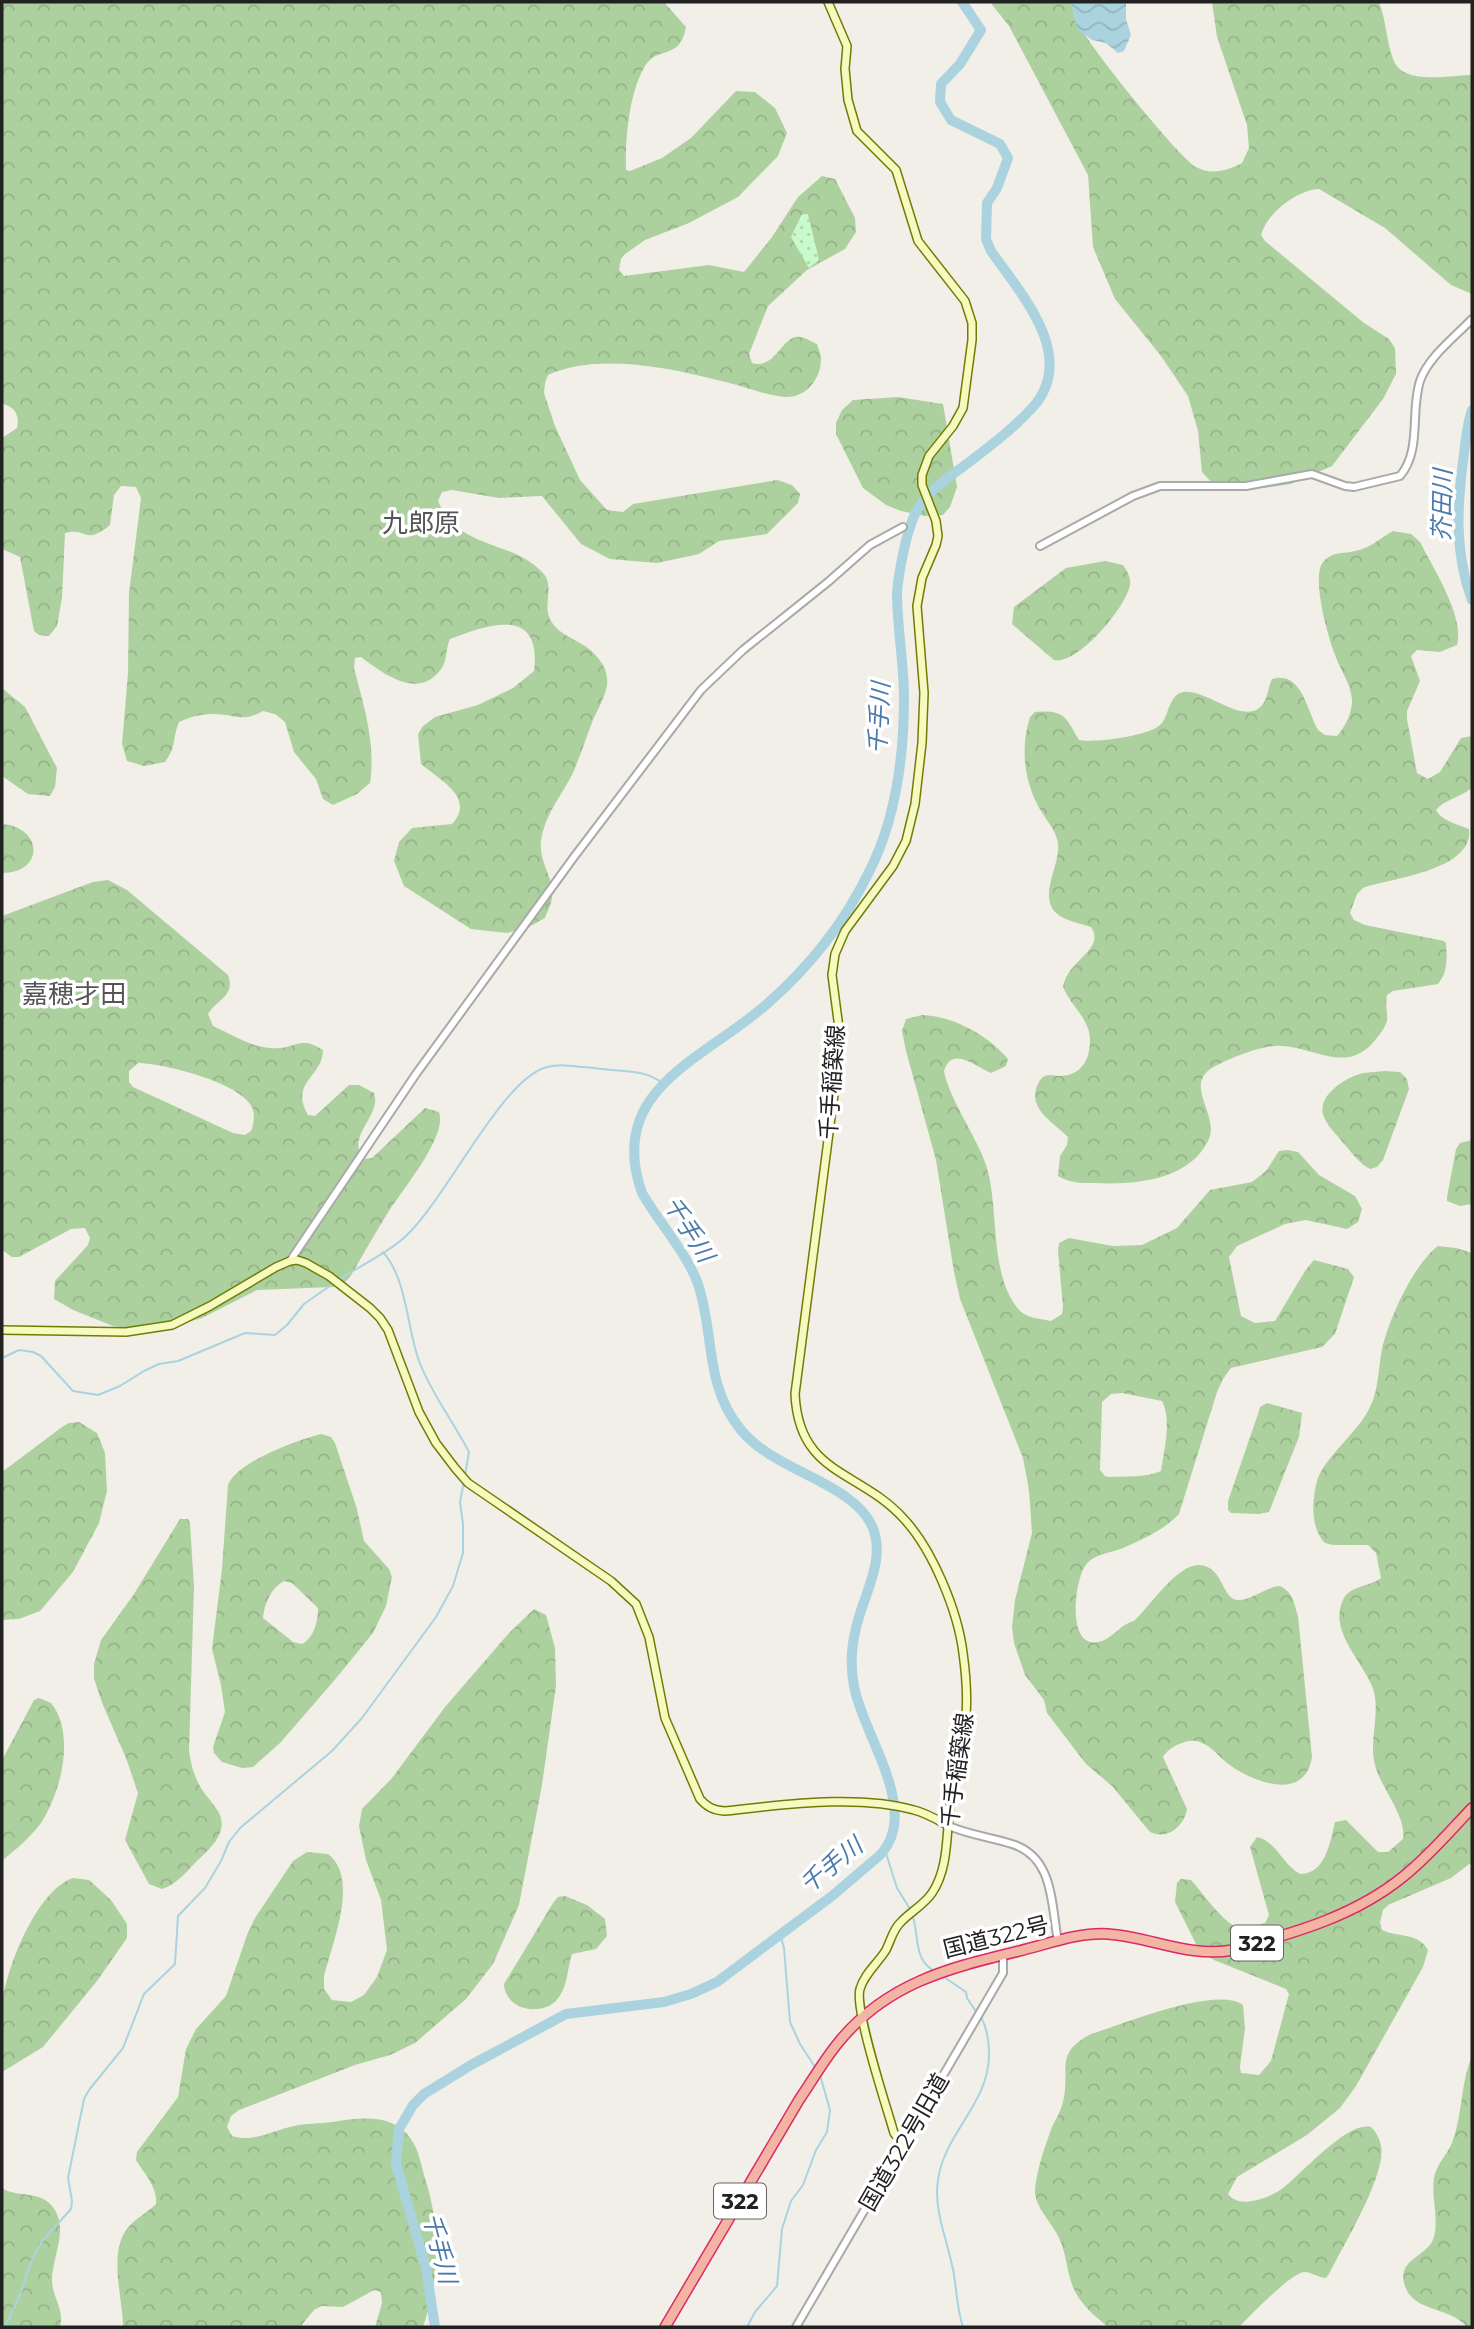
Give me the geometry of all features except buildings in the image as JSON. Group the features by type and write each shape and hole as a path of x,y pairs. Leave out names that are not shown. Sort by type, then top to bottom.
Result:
{"highway":[{"name":"国道322号","path":"665,2327 822,2065 838,2043 863,2018 892,1995 947,1969 1081,1936 1111,1934 1185,1951 1216,1953 1332,1920 1401,1878 1472,1808"}],"main road":[{"name":"千手稲築線","path":"828,2 847,46 845,69 848,100 856,131 896,170 918,240 965,301 972,323 963,408 924,464 922,475 938,536 922,578 917,606 923,693 922,743 915,804 906,841 893,866 845,930 835,954 832,975 839,1028 836,1070 795,1394 799,1424 808,1445 818,1457 906,1520 928,1553 956,1620 963,1653 967,1713 950,1805 943,1865 931,1895 899,1923 886,1950 859,1990 863,2018 894,2133 903,2144"},
{"path":"2,1330 127,1332 172,1325 290,1261 306,1263 329,1276 380,1318 388,1330 419,1412 436,1443 468,1483 611,1581 636,1604 649,1637 664,1718 700,1800 705,1805 724,1811 808,1804 885,1805 927,1815 949,1826"}],"street":[{"path":"1040,546 1133,496 1160,486 1246,486 1312,474 1354,487 1400,476 1410,462 1420,379 1434,358 1472,319"},
{"path":"290,1261 416,1074 701,690 743,650 870,545 904,527"},
{"path":"949,1826 1012,1843 1029,1850 1035,1856 1046,1873 1058,1941"},
{"name":"国道322号旧道","path":"796,2327 1003,1973 1003,1955"}],"green space":[{"path":"2,2 664,2 686,27 679,44 650,60 640,77 629,117 626,170 630,171 662,158 691,138 736,91 755,92 775,108 787,133 778,156 738,197 689,223 645,240 625,254 619,270 624,276 709,265 744,272 772,237 798,197 822,176 835,179 855,218 856,232 845,249 807,270 768,306 749,354 752,363 761,364 794,338 802,337 817,344 821,357 820,366 815,380 806,391 785,397 689,373 616,364 569,368 548,375 545,383 544,393 555,426 580,480 607,510 623,512 633,504 777,480 792,485 800,494 798,503 767,534 719,541 699,554 657,563 610,559 581,544 542,496 499,498 452,490 442,492 438,501 447,517 458,528 514,553 541,571 548,582 547,608 551,621 597,656 606,672 607,685 603,698 572,775 552,809 543,831 541,851 552,889 545,918 527,928 507,933 471,929 404,886 394,861 399,842 412,828 452,824 460,806 453,790 421,764 418,734 423,726 435,717 478,705 513,688 534,671 534,650 530,636 521,628 496,625 450,639 443,666 434,677 414,684 392,677 361,657 355,658 354,668 370,739 370,783 357,794 333,805 323,799 316,779 294,752 285,722 275,714 263,711 249,717 213,714 187,719 179,722 165,762 144,766 127,761 122,744 128,673 129,593 141,498 136,487 121,486 114,495 110,525 102,531 91,535 65,533 62,598 57,626 49,636 39,635 34,631 20,557 2,549 2,438 17,428 18,419 13,409 2,404"},
{"path":"990,2 1072,2 1075,18 1082,30 1131,96 1186,158 1202,170 1214,172 1242,163 1249,148 1247,125 1217,37 1212,2 1379,2 1392,56 1404,72 1426,77 1472,75 1472,294 1451,285 1385,228 1319,189 1310,190 1284,204 1264,227 1261,235 1364,323 1389,339 1395,348 1396,374 1383,399 1332,466 1291,484 1264,488 1212,483 1202,472 1198,431 1188,396 1161,356 1115,299 1093,247 1088,175 1009,26"},
{"path":"802,214 808,214 819,260 809,268 791,237"},
{"path":"898,397 943,404 957,487 950,507 943,515 925,516 901,511 886,505 863,488 836,434 836,423 842,410 853,400"},
{"path":"1393,531 1411,534 1420,542 1446,593 1456,621 1457,645 1440,652 1417,650 1411,656 1420,681 1407,711 1407,719 1417,773 1428,779 1440,772 1461,738 1472,736 1472,788 1436,810 1446,820 1469,829 1467,843 1458,855 1428,870 1363,888 1357,894 1350,913 1354,920 1365,925 1444,941 1447,959 1441,979 1438,984 1393,991 1387,995 1385,1026 1365,1050 1354,1056 1332,1057 1274,1046 1246,1053 1212,1068 1204,1075 1201,1083 1210,1122 1208,1141 1187,1165 1174,1172 1158,1178 1126,1183 1080,1183 1058,1176 1060,1156 1067,1145 1068,1137 1039,1108 1035,1094 1043,1077 1073,1073 1083,1066 1086,1060 1090,1047 1087,1025 1063,987 1066,977 1090,949 1094,935 1091,927 1055,912 1049,901 1058,844 1054,831 1035,800 1027,777 1025,741 1030,717 1035,712 1058,713 1067,720 1079,740 1123,738 1156,728 1162,723 1175,697 1183,692 1193,692 1246,712 1263,704 1272,679 1282,678 1297,686 1318,730 1325,735 1337,736 1349,715 1351,695 1325,621 1319,592 1320,568 1331,556 1365,548"},
{"path":"1105,561 1123,565 1129,577 1127,595 1100,633 1075,653 1064,659 1054,660 1012,624 1014,607 1066,568"},
{"path":"2,688 25,707 57,768 55,787 50,796 28,794 2,776"},
{"path":"2,824 16,827 25,833 34,850 26,866 16,871 2,873"},
{"path":"108,880 127,890 228,975 230,982 227,993 208,1014 213,1026 262,1047 278,1048 308,1043 323,1050 322,1059 304,1087 302,1095 308,1115 315,1116 349,1085 359,1085 374,1093 373,1110 359,1142 363,1159 372,1158 425,1108 439,1112 440,1122 431,1148 343,1284 333,1287 257,1290 202,1318 167,1328 135,1329 113,1326 54,1299 55,1281 88,1245 90,1238 85,1228 71,1229 19,1257 12,1257 2,1250 2,916 93,882","holes":["138,1063 198,1075 230,1088 242,1096 253,1110 251,1131 245,1135 233,1133 133,1087 129,1082 129,1071"]},
{"path":"922,1015 958,1023 990,1042 1008,1059 1006,1066 991,1073 958,1059 948,1063 944,1071 986,1165 1003,1279 1010,1296 1026,1315 1051,1321 1062,1314 1059,1243 1069,1238 1113,1246 1142,1245 1177,1228 1210,1190 1252,1182 1266,1171 1279,1151 1298,1152 1319,1175 1355,1196 1362,1209 1358,1222 1347,1229 1306,1220 1285,1224 1237,1246 1229,1257 1241,1316 1255,1323 1275,1321 1314,1260 1348,1269 1354,1277 1335,1334 1322,1347 1231,1368 1217,1392 1179,1514 1146,1538 1097,1556 1088,1562 1081,1574 1076,1598 1077,1625 1081,1635 1088,1641 1098,1642 1134,1621 1174,1578 1192,1566 1200,1565 1214,1571 1228,1594 1238,1600 1280,1586 1288,1591 1298,1616 1312,1757 1307,1771 1299,1780 1289,1784 1263,1782 1227,1763 1205,1744 1196,1741 1182,1743 1163,1757 1187,1809 1185,1815 1178,1826 1168,1833 1150,1832 1112,1786 1086,1764 1047,1713 1044,1700 1025,1675 1014,1643 1012,1627 1015,1600 1032,1533 1029,1490 1023,1458 960,1299 936,1160 902,1031 906,1019","holes":["1122,1393 1162,1401 1167,1426 1161,1471 1142,1476 1105,1476 1100,1470 1102,1402 1111,1394"]},
{"path":"1400,1072 1407,1079 1409,1089 1383,1160 1377,1167 1370,1169 1358,1160 1331,1128 1322,1109 1328,1095 1341,1083 1363,1073"},
{"path":"1472,1140 1472,1204 1460,1206 1447,1201 1447,1197 1456,1149 1460,1143"},
{"path":"1438,1246 1472,1253 1472,1862 1451,1878 1388,1905 1383,1910 1380,1922 1382,1930 1414,1938 1424,1944 1428,1950 1423,1967 1356,2086 1340,2108 1307,2135 1237,2177 1228,2194 1235,2200 1245,2202 1272,2195 1338,2140 1361,2127 1371,2127 1381,2146 1377,2174 1362,2210 1326,2278 1307,2272 1298,2274 1239,2327 1109,2327 1080,2300 1072,2286 1060,2241 1035,2196 1042,2158 1063,2102 1066,2063 1072,2048 1091,2034 1169,2008 1213,2000 1230,2000 1243,2005 1245,2028 1241,2073 1259,2075 1271,2061 1289,1994 1286,1989 1214,1960 1199,1950 1175,1902 1177,1883 1181,1879 1191,1880 1229,1923 1243,1929 1265,1923 1269,1915 1250,1847 1257,1837 1269,1843 1300,1874 1309,1873 1321,1863 1329,1847 1335,1822 1346,1820 1378,1852 1388,1852 1403,1839 1401,1821 1378,1774 1373,1755 1375,1696 1342,1632 1340,1621 1340,1610 1347,1594 1381,1578 1376,1553 1368,1545 1325,1543 1317,1530 1313,1505 1321,1472 1365,1417 1373,1400 1385,1337 1403,1293 1420,1266"},
{"path":"1267,1403 1302,1413 1299,1437 1269,1512 1231,1513 1228,1510 1228,1501 1260,1407"},
{"path":"79,1422 97,1433 105,1453 107,1491 99,1523 73,1572 40,1611 19,1619 2,1620 2,1472 62,1427"},
{"path":"321,1434 331,1437 335,1443 357,1509 364,1541 389,1569 392,1577 386,1606 373,1633 280,1743 253,1767 242,1768 222,1762 214,1753 213,1747 225,1712 212,1649 222,1569 228,1485 233,1476 255,1460","holes":["284,1581 292,1583 318,1608 314,1629 310,1638 302,1644 293,1642 263,1618 265,1607 275,1588"]},
{"path":"180,1519 188,1519 190,1523 194,1587 189,1751 196,1779 218,1811 222,1826 217,1839 207,1851 176,1881 162,1889 149,1884 125,1840 138,1793 94,1679 94,1664 101,1640 134,1594"},
{"path":"534,1609 546,1615 555,1648 556,1686 542,1785 519,1905 493,1964 466,1999 415,2043 390,2055 355,2065 239,2110 231,2116 227,2127 232,2136 248,2138 299,2125 368,2119 391,2123 409,2136 418,2153 435,2221 435,2274 423,2327 375,2327 382,2303 381,2292 374,2290 343,2307 321,2306 314,2310 300,2327 123,2327 118,2250 130,2225 156,2204 153,2186 136,2160 137,2152 178,2097 186,2049 196,2029 226,1996 255,1918 293,1861 307,1852 328,1854 337,1865 342,1879 343,1895 337,1930 324,1976 324,1989 332,2000 351,2002 364,1995 377,1977 387,1950 381,1900 366,1860 359,1826 362,1809 392,1778 445,1707 509,1633"},
{"path":"39,1698 51,1703 63,1730 60,1780 41,1823 2,1861 2,1760 34,1700"},
{"path":"73,1878 89,1880 111,1900 127,1924 127,1938 97,1981 43,2047 2,2072 2,2007 16,1954 35,1914 47,1898 60,1885"},
{"path":"565,1896 587,1905 605,1919 607,1936 596,1949 572,1954 564,1987 553,2004 536,2009 518,2006 506,1993 504,1984 553,1903 558,1897"},
{"path":"1472,2056 1472,2327 1467,2327 1450,2315 1414,2299 1408,2293 1403,2275 1405,2268 1426,2249 1434,2237 1434,2178 1455,2134 1465,2078"},
{"path":"2,2188 41,2198 52,2206 57,2215 60,2233 52,2280 61,2315 60,2327 2,2327"}],"water":[{"path":"1071,2 1126,2 1126,19 1131,35 1124,51 1118,53 1106,43 1092,40 1077,29"}],"waterway":[{"name":"千手川","path":"435,2327 426,2268 396,2164 399,2129 413,2105 424,2094 471,2065 566,2014 664,2002 717,1982 832,1896 879,1856 891,1838 895,1818 893,1796 859,1705 852,1671 854,1635 877,1551 872,1526 862,1511 848,1498 755,1444 729,1413 716,1377 698,1284 687,1261 642,1193 634,1157 637,1127 649,1102 667,1080 742,1024 782,990 824,944 848,910 868,874 885,833 900,766 904,698 897,592 903,552 912,522 931,492 1018,422 1033,407 1045,387 1050,367 1040,326 986,239 987,203 997,188 1008,158 1000,144 951,120 940,102 941,84 960,64 981,30 962,2"},
{"name":"芥田川","path":"1472,410 1467,432 1459,510 1462,564 1472,600"},
{"path":"339,1280 406,1236 438,1197 491,1118 527,1078 544,1068 566,1065 634,1072 650,1076 663,1084"},
{"path":"383,1252 391,1263 402,1290 415,1348 424,1373 469,1452 465,1476"},
{"path":"2,1358 19,1350 33,1352 41,1356 73,1391 98,1395 159,1364 178,1361 245,1333 275,1335 304,1304 334,1283"},
{"path":"6,2325 42,2241 71,2209 68,2178 84,2099 123,2048 144,1994 175,1964 178,1916 205,1888 229,1842 240,1828 332,1751 362,1718 436,1617 453,1586 463,1553 460,1502 464,1481"},
{"path":"885,1850 897,1888 910,1909"},
{"path":"912,1914 920,1955 924,1962 937,1972"},
{"path":"780,1934 784,1948 790,2022 815,2067"},
{"path":"944,1977 966,1992 977,2013"},
{"path":"963,2327 937,2192 942,2163 975,2103 987,2071 988,2038 981,2017"},
{"path":"747,2327 755,2312 777,2286 782,2229 791,2201 803,2185 816,2150 827,2132 830,2110 820,2075"}],"district":[{"name":"九郎原","path":"421,523"},
{"name":"嘉穂才田","path":"74,994"}]}
